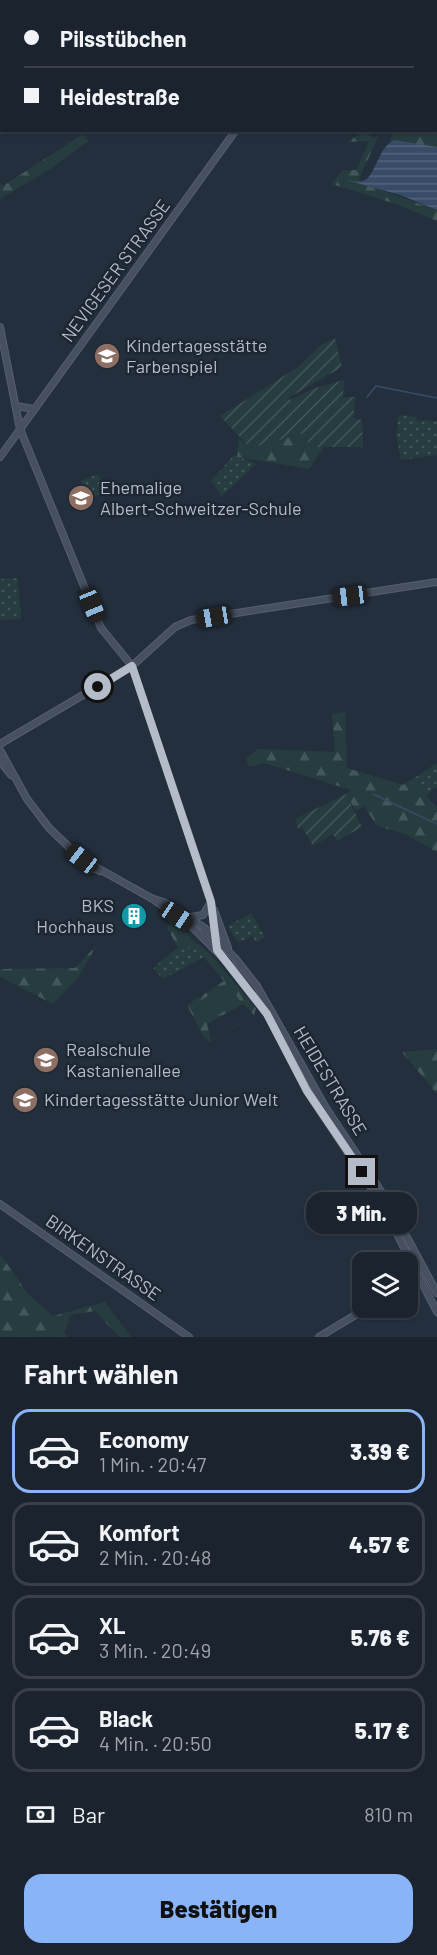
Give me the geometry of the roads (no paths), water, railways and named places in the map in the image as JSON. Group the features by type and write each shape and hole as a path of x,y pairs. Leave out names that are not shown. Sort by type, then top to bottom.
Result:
{"main road":[{"name":"NEVIGESER STRASSE","path":"0,457 235,132"},
{"path":"0,329 20,429 101,628 132,666 229,952"},
{"path":"16,406 34,410"},
{"path":"0,744 132,666 175,627 191,620 437,582"},
{"path":"0,750 14,777 49,828 92,869 101,871 151,898"},
{"path":"0,762 14,777"},
{"name":"HEIDESTRASSE","path":"151,898 157,898 191,917 215,936 250,978 333,1119 379,1186 437,1293"},
{"name":"HEIDESTRASSE","path":"151,898 192,926 217,950 267,1014 307,1091 380,1201 437,1312"},
{"path":"191,917 202,915 211,902"},
{"path":"211,902 217,950"},
{"name":"BIRKENSTRASSE","path":"0,1204 189,1337"},
{"path":"319,1337 352,1317"}],"water":[{"path":"394,140 437,147 437,210 400,195 346,180 360,181 369,177 384,149"}],"waterway":[{"path":"367,397 376,386 437,398"},
{"path":"373,794 437,824"}],"place":[{"name":"Kindertagesstätte Farbenspiel","path":"107,356"},
{"name":"Ehemalige Albert-Schweitzer-Schule","path":"81,498"},
{"name":"BKS Hochhaus","path":"134,916"},
{"name":"Realschule Kastanienallee","path":"46,1060"},
{"name":"Kindertagesstätte Junior Welt","path":"25,1100"}]}
